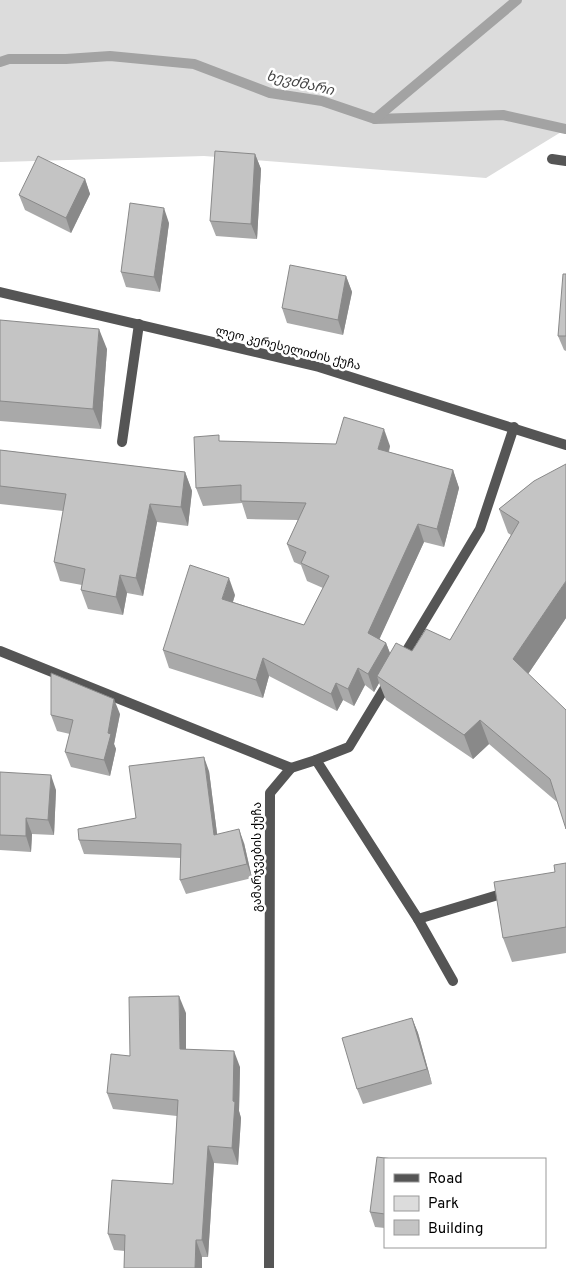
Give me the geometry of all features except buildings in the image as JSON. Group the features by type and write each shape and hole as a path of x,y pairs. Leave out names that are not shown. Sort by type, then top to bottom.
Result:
{"street":[{"path":"552,159 566,161"},
{"name":"ლეო კერესელიძის ქუჩა","path":"0,292 319,367 514,427 566,445"},
{"path":"122,442 138,324"},
{"path":"0,652 291,768 349,747 480,529 514,427"},
{"path":"316,760 418,919 453,981"},
{"name":"გამარჯვების ქუჩა","path":"269,1268 270,793 291,768"},
{"path":"418,919 520,888"}],"green space":[{"path":"0,0 566,0 566,129 486,178 204,156 0,162"}],"waterway":[{"path":"375,119 517,0"},
{"name":"ხევძმარი","path":"0,62 9,59 66,59 110,56 194,64 270,93 322,101 375,119 503,115 566,129"}]}
